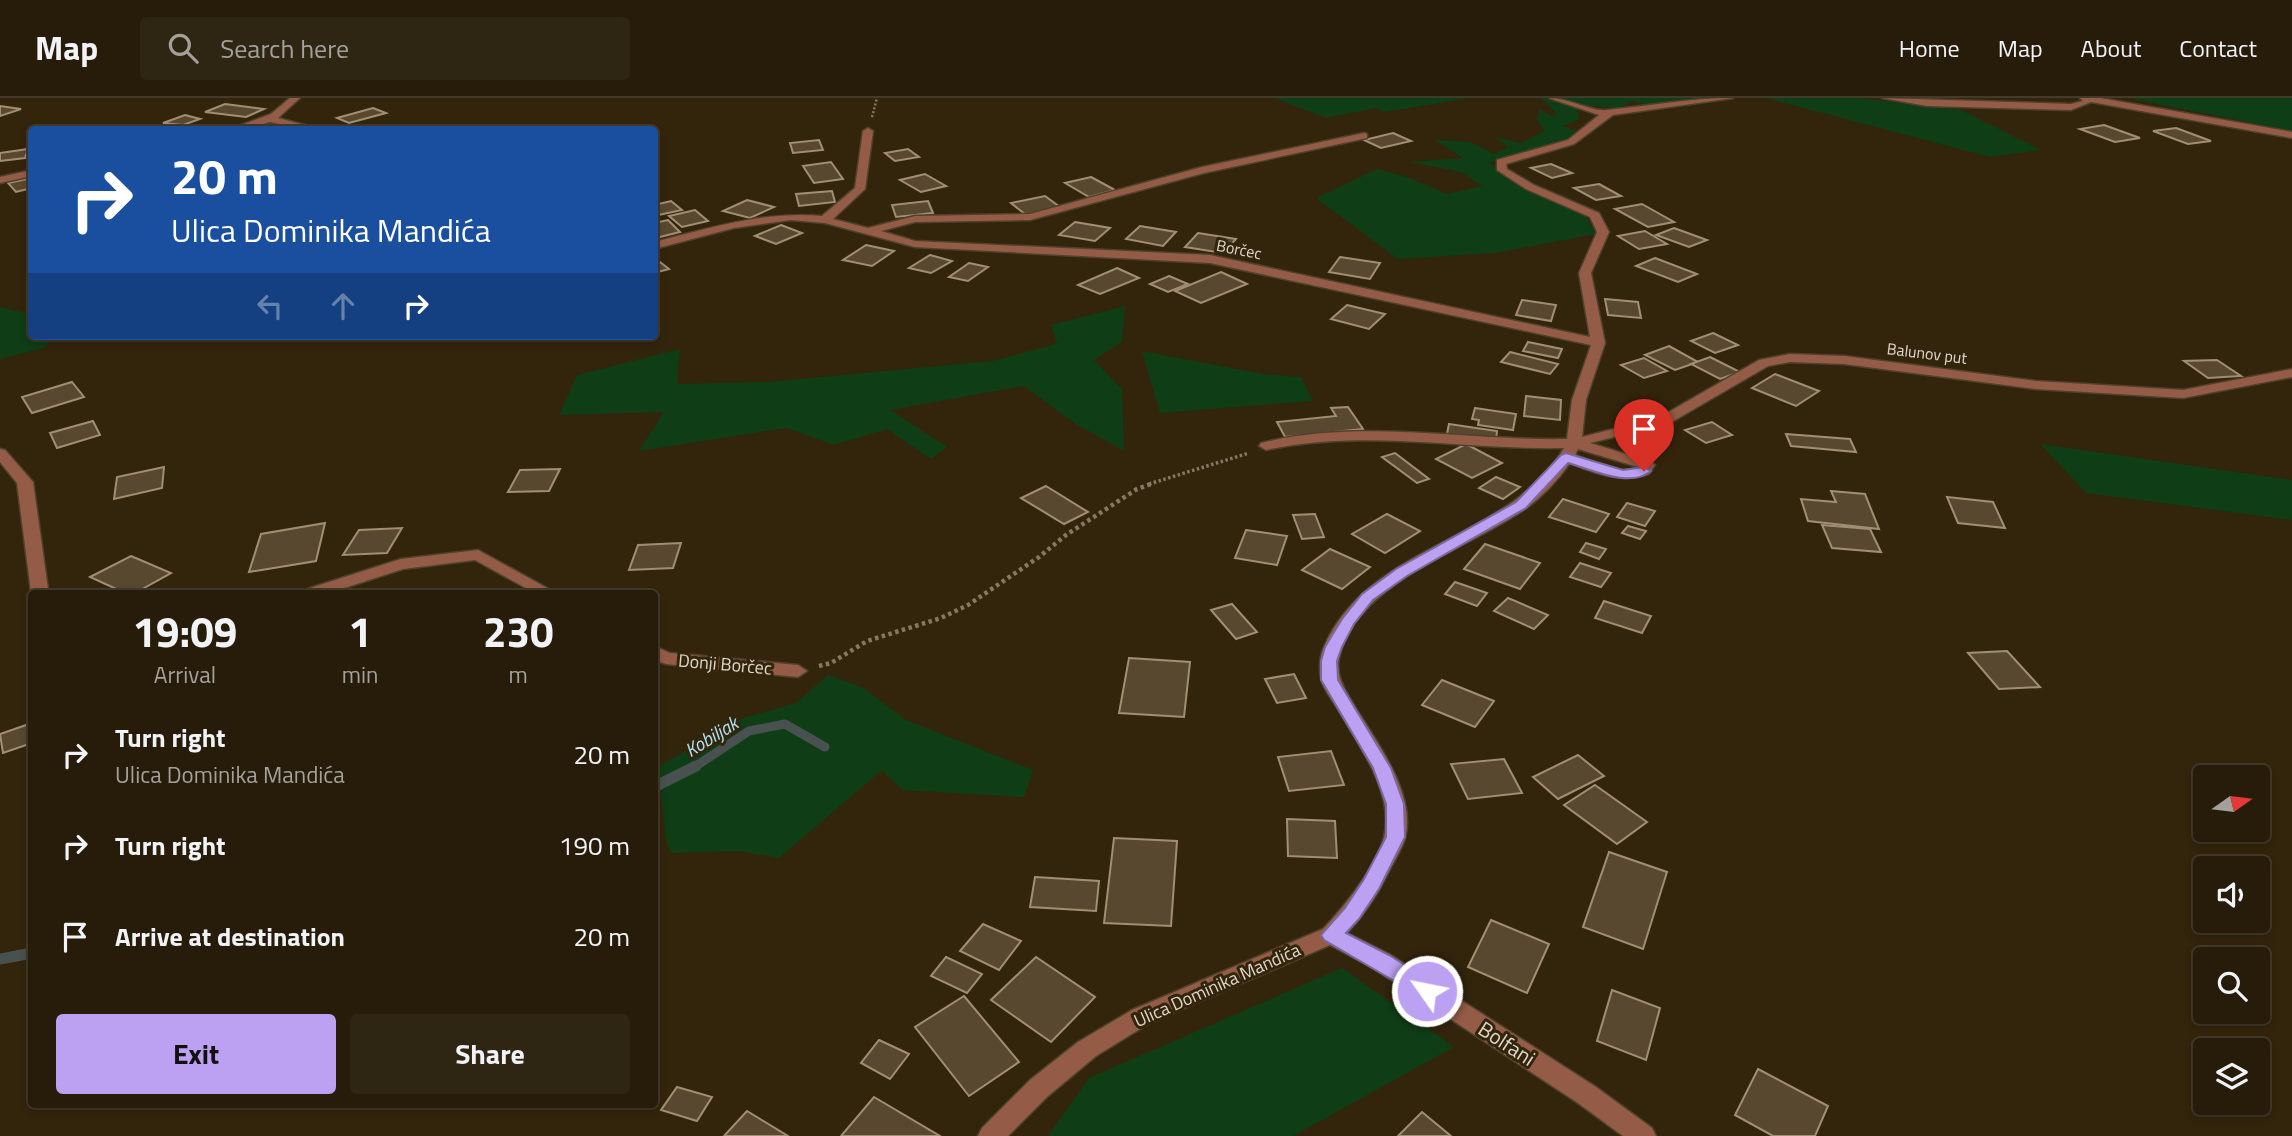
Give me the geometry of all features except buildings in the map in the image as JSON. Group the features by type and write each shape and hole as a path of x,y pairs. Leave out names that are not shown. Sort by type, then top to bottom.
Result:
{"street":[{"path":"246,126 271,119 286,110 295,98"},
{"path":"1554,98 1605,114"},
{"path":"1570,450 1579,400 1598,343 1585,273 1603,232 1595,215 1530,187 1502,170 1501,162 1571,142 1588,132 1600,116 1605,114 1728,98"},
{"path":"1887,98 1940,103 2071,107 2086,103 2087,98 2117,101 2292,135"},
{"path":"271,119 302,126"},
{"path":"825,220 860,189 868,131"},
{"path":"867,232 915,219 1030,217 1202,170 1364,136"},
{"path":"0,180 28,174"},
{"name":"Borčec","path":"658,245 734,225 791,217 825,220 915,244 1210,259 1598,343"},
{"name":"Balunov put","path":"1266,446 1296,439 1358,435 1526,444 1570,450 1665,420 1764,363 1790,358 1844,360 2036,385 2183,394 2292,373"},
{"name":"Ulica Dominika Mandića","path":"991,1136 1039,1088 1087,1049 1140,1017 1331,935 1352,914 1372,883 1395,837 1395,804 1382,768 1330,680 1329,661 1334,647 1347,622 1368,597 1402,572 1521,505 1570,450"},
{"path":"0,453 25,482 40,590"},
{"path":"322,590 401,564 478,555 542,590"},
{"name":"Donji Borčec","path":"658,654 666,658 798,671"},
{"name":"Bolfani","path":"1331,935 1381,961 1587,1095 1643,1136"}],"path":[{"path":"798,671 831,663 867,641 941,618 968,605 1039,557 1066,535 1096,519 1137,489 1182,472 1231,460 1266,446"}],"green space":[{"path":"1275,98 1470,98 1385,112 1376,108 1326,118"},
{"path":"1541,98 1705,98 1645,105 1633,101 1618,108 1578,105 1579,119 1563,126 1577,131 1563,141 1489,163 1548,199 1585,215 1596,234 1495,253 1398,259 1316,198 1377,169 1407,177 1448,194 1482,186 1461,172 1409,162 1463,158 1435,140 1471,142 1494,154 1509,147 1494,137 1521,143 1545,131 1537,120 1540,109 1551,116 1557,114"},
{"path":"1766,98 1857,98 1959,109 2041,150 1990,157"},
{"path":"2133,98 2292,98 2292,131 2132,99"},
{"path":"1125,306 1122,342 1094,360 1122,389 1124,451 1074,423 1024,386 890,410 947,447 931,459 887,429 834,445 786,428 639,451 664,412 559,415 577,375 680,349 677,384 769,382 992,361 1057,344 1051,325"},
{"path":"0,307 28,313 28,340 52,340 43,348 0,359"},
{"path":"1142,351 1263,374 1301,377 1313,401 1160,413"},
{"path":"2040,444 2292,480 2292,520 2086,493"},
{"path":"828,675 862,687 906,720 1033,770 1024,797 902,790 882,770 779,858 739,851 671,853 666,841 658,767 743,718 796,703"},
{"path":"1342,968 1454,1047 1293,1136 1048,1136 1089,1078"}],"waterway":[{"name":"Kobiljak","path":"693,768 749,731 785,724 825,747"},
{"name":"Kobiljak","path":"658,785 696,766"},
{"name":"Kobiljak","path":"0,959 28,954"}],"route":[{"path":"1427,991 1381,961 1331,935 1352,914 1384,863 1395,837 1395,804 1382,768 1330,680 1329,661 1334,647 1347,622 1368,597 1402,572 1521,505 1566,457 1616,473 1639,474 1644,471"}]}
